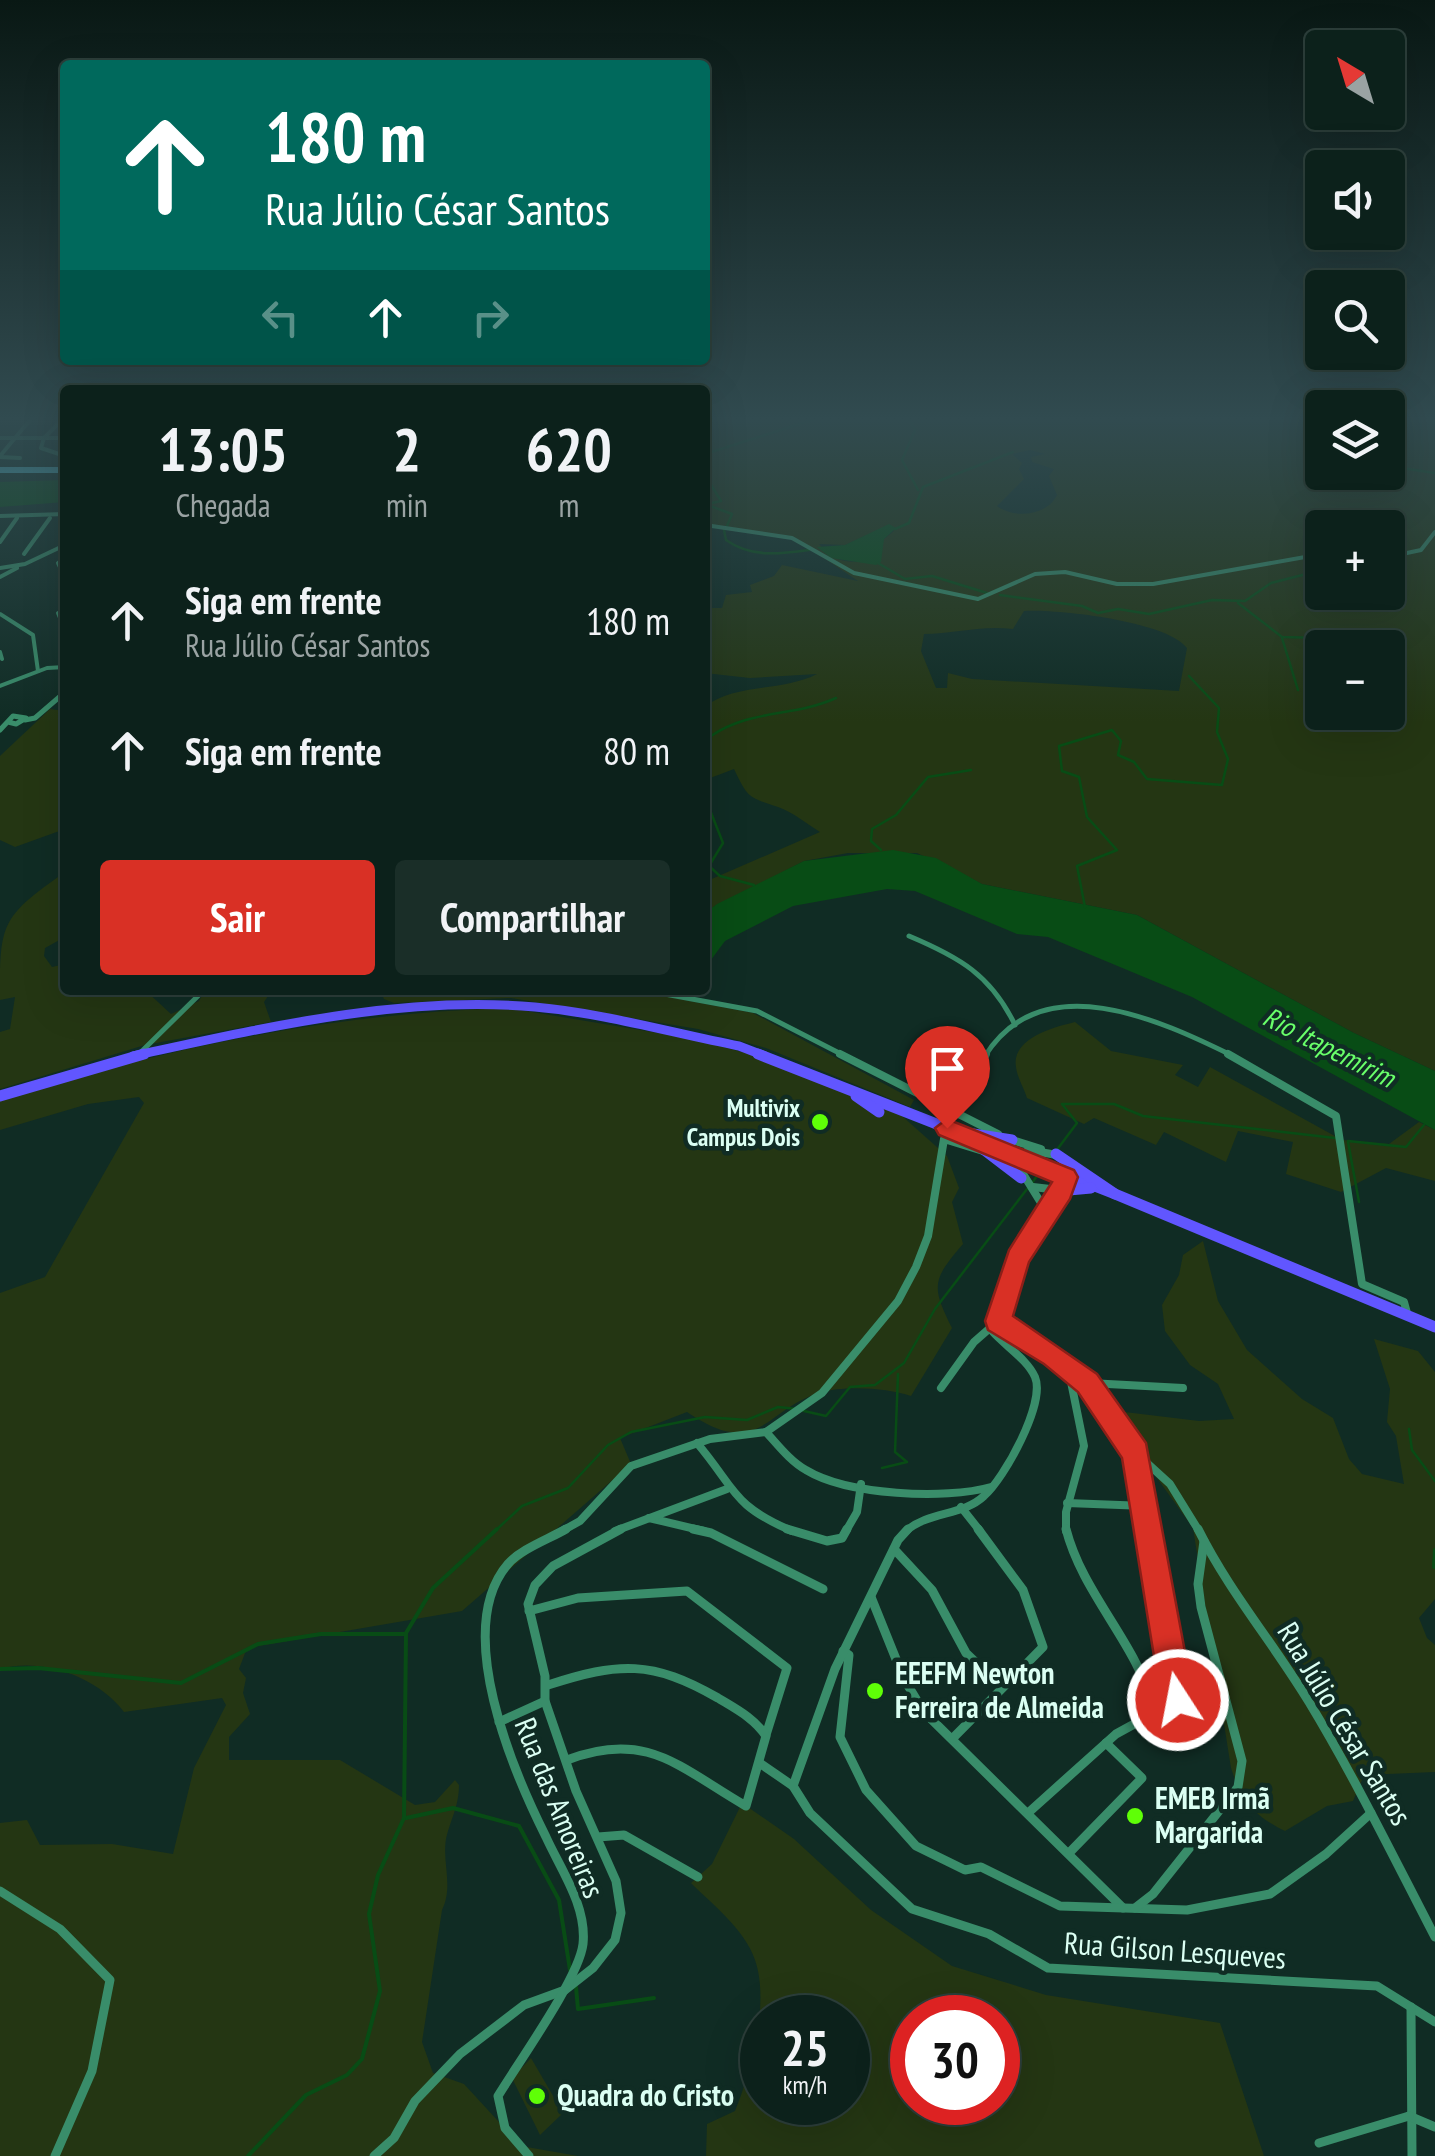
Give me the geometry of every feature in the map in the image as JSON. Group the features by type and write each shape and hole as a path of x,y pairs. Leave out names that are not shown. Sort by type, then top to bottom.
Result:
{"highway":[{"path":"0,1096 140,1054 238,1033 401,1008 492,1004 571,1012 714,1039 839,1084 992,1154 1022,1178"},
{"path":"839,1084 879,1112"},
{"path":"946,1134 1006,1144 1065,1178 1115,1194 1435,1327"},
{"path":"1056,1154 1115,1194"},
{"path":"1056,1200 1073,1189 1102,1189"}],"street":[{"path":"0,542 15,521"},
{"path":"24,554 48,521"},
{"path":"710,526 792,538 854,573 978,599 1035,574 1065,572 1144,585 1305,557"},
{"path":"1405,553 1426,547 1435,532"},
{"path":"0,577 60,548"},
{"path":"0,568 25,564"},
{"path":"58,612 60,617"},
{"path":"0,614 33,635 38,671"},
{"path":"0,686 38,671 60,668"},
{"path":"0,717 35,718 60,697"},
{"path":"0,730 8,720"},
{"path":"909,936 980,968 1001,992 1015,1025"},
{"path":"140,1054 199,995"},
{"path":"671,995 757,1011 958,1114 1006,1144 1042,1149"},
{"path":"958,1114 988,1052 1015,1025 1082,1005 1121,1009 1226,1055 1333,1113 1339,1122 1354,1214 1360,1280 1404,1302 1407,1316"},
{"name":"Rua das Amoreiras","path":"529,2156 505,2128 498,2096 583,1944 578,1902 543,1832 499,1722 486,1636 491,1590 522,1552 580,1521 632,1466 698,1444 766,1432 822,1394 898,1301 928,1236 946,1134"},
{"path":"941,1388 974,1342 992,1331 998,1321 1018,1258 1056,1200 1065,1178 1064,1163 1056,1154 1006,1144"},
{"path":"1006,1144 1022,1178 1033,1187 1046,1212"},
{"path":"1033,1187 1050,1189 1065,1178"},
{"path":"998,1321 1088,1383 1136,1453 1152,1568 1178,1700 1154,1709 1106,1744 1028,1813"},
{"path":"794,1786 857,1622 894,1548 912,1522 930,1513 973,1504 991,1486 1041,1398 1038,1380 992,1331"},
{"path":"1068,1366 1084,1440 1064,1515 1071,1547 1098,1607 1140,1668 1154,1709"},
{"path":"1088,1383 1183,1388"},
{"path":"766,1432 811,1473 942,1494 978,1492 991,1486"},
{"path":"698,1444 718,1468 728,1489 779,1529 827,1541 842,1538 850,1529 861,1484"},
{"name":"Rua Júlio César Santos","path":"1136,1453 1170,1484 1225,1583 1306,1696 1435,1938"},
{"path":"374,2156 390,2147 413,2103 507,2014 533,1998 546,1994 556,1997 608,1953 618,1930 620,1909 598,1837 580,1802 544,1700 548,1685 528,1598 546,1570 648,1518 728,1489"},
{"path":"1067,1503 1146,1506"},
{"path":"953,1738 1043,1647 1040,1618 1005,1562 961,1506"},
{"path":"648,1518 712,1534 823,1589"},
{"path":"1128,1909 1153,1894 1238,1788 1242,1761 1238,1734 1198,1584 1204,1540"},
{"path":"894,1548 942,1605 964,1656 974,1666 991,1677 1020,1668"},
{"path":"529,1611 578,1598 687,1591 787,1668 746,1806 650,1747 622,1743 596,1746 567,1760"},
{"path":"870,1596 924,1712 1128,1909"},
{"path":"846,1653 840,1737 866,1790 916,1846 943,1862 965,1870 980,1868 1060,1906 1187,1910 1270,1894 1371,1813"},
{"path":"548,1685 608,1664 658,1667 684,1676 753,1719 766,1736"},
{"path":"499,1722 544,1700"},
{"path":"1070,1852 1142,1778 1106,1744"},
{"name":"Rua Gilson Lesqueves","path":"761,1764 794,1786 810,1813 912,1909 989,1934 1048,1968 1377,1986 1435,2022"},
{"path":"598,1837 624,1836 698,1877"},
{"path":"0,1891 58,1923 88,1951 110,1980 106,2022 88,2092 55,2156"},
{"path":"1411,2008 1412,2156"},
{"path":"1319,2143 1409,2116 1435,2127"}],"shaded area":[{"path":"710,521 1305,521 1305,610 1405,610 1405,521 1435,521 1435,1071 1354,1033 1137,915 982,884 917,853 848,853 804,861 710,910 710,880 820,832 789,812 750,795 734,769 710,778 710,703 730,694 817,674 750,678 710,674 710,608 722,608 726,595 752,592 750,585 774,576 782,565 858,581 797,540 710,527","holes":["889,525 894,531 884,539 879,557 862,561 840,560 819,544 845,545","1024,611 1110,619 1176,639 1187,648 1179,691 972,679 948,673 947,688 936,688 921,651 924,634 1013,629"]},
{"path":"50,709 60,710 60,831 15,847 0,840 0,756"},
{"path":"60,876 60,940 45,948 44,956 52,967 60,965 60,995 150,995 171,1014 199,1001 202,995 269,995 264,1002 271,1022 145,1045 0,1089 0,1032 10,1029 15,997 0,1000 3,938 8,924 27,901"},
{"path":"382,995 658,995 753,1013 914,1100 910,1107 766,1048 698,1029 511,998 394,1003"},
{"path":"508,1008 694,1039 760,1057 902,1116 947,1156 959,1188 952,1202 963,1244 945,1266 938,1284 940,1302 952,1328 911,1396 866,1388 841,1389 800,1401 746,1432 711,1426 687,1412 620,1438 631,1464 462,1611 247,1648 239,1669 246,1678 243,1693 250,1714 229,1737 229,1760 340,1760 415,1805 435,1802 455,1780 459,1785 446,1841 446,1900 422,2042 433,2073 464,2084 521,2146 578,2156 0,2156 0,1823 27,1820 40,1845 112,1844 173,1854 194,1768 226,1705 222,1698 124,1712 100,1689 68,1673 33,1666 0,1669 0,1293 45,1277 144,1103 139,1097 88,1104 0,1130 0,1100 125,1064 251,1036 378,1017"},
{"path":"1075,1022 1111,1051 1183,1065 1175,1075 1198,1087 1210,1067 1342,1140 1389,1144 1419,1122 1435,1130 1435,1181 1386,1168 1341,1192 1286,1174 1293,1142 1238,1131 1226,1162 1164,1132 1156,1145 1094,1118 1084,1124 1027,1098 1016,1067 1020,1048 1036,1036"},
{"path":"1203,1241 1218,1301 1247,1350 1302,1399 1333,1418 1349,1459 1362,1474 1404,1484 1396,1436 1387,1422 1390,1389 1374,1339 1418,1351 1435,1372 1435,1599 1419,1618 1427,1638 1435,1645 1435,1772 1364,1775 1353,1801 1327,1806 1285,1831 1250,1806 1231,1768 1193,1528 1108,1410 1199,1421 1234,1419 1218,1384 1190,1365 1165,1331 1162,1305 1179,1275 1183,1255"},
{"path":"742,1803 794,1839 871,1910 952,1966 1046,1995 1220,2023 1264,2156 706,2156 707,2124 735,2111 740,2098 740,2125 870,2125 870,1995 760,1995 755,1960 744,1938 691,1883 712,1864"},
{"name":"Quadra do Cristo","path":"531,2058 563,2113 540,2135 512,2078"}],"water":[{"path":"889,524 896,528 884,539 881,562 876,565 831,558 817,547 845,545"},
{"name":"Rio Itapemirim","path":"893,850 936,858 982,884 1137,915 1354,1033 1435,1071 1435,1130 1192,997 1048,937 1017,934 915,891 887,889 793,906 725,941 710,961 710,909 804,861"}],"waterway":[{"path":"727,526 729,521"},
{"path":"895,529 910,521"},
{"path":"724,530 726,540 745,550 809,550"},
{"path":"878,563 905,579 932,576 987,593"},
{"path":"1000,595 1082,606 1098,613 1118,609 1149,614 1212,600 1245,601 1271,583 1305,574"},
{"path":"1238,603 1282,637 1305,638"},
{"path":"1282,638 1298,690"},
{"path":"1085,907 1077,866 1117,850 1087,817 1079,777 1062,771 1059,746 1112,730 1121,741 1118,755 1134,762 1147,779 1222,785 1228,759 1217,732 1219,708 1189,676"},
{"path":"710,759 711,736 726,727 836,698"},
{"path":"881,850 871,841 872,829 896,815 928,777 971,770"},
{"path":"710,810 723,843 710,864"},
{"path":"710,867 720,876 754,885"},
{"path":"1056,1151 1077,1123 1062,1104 1114,1104 1143,1116 1335,1138"},
{"path":"1348,1141 1406,1147 1424,1125"},
{"path":"1348,1142 1359,1202"},
{"path":"1032,1183 1042,1169"},
{"path":"804,1411 826,1416 850,1387 875,1385 904,1363 935,1309 1027,1189"},
{"path":"882,1468 907,1462 895,1452 898,1374"},
{"path":"495,1531 522,1506 568,1488 608,1445 631,1432 705,1417 747,1420 778,1407 797,1409"},
{"path":"1409,1429 1412,1450 1435,1481"},
{"path":"248,2156 306,2095 347,2075 362,2059 380,1991 369,1914 378,1875 404,1818 406,1633 433,1588 497,1529"},
{"path":"1434,1567 1435,1550"},
{"path":"0,1669 38,1668 181,1683 258,1644 321,1634 404,1634"},
{"path":"406,1818 453,1808 519,1826 559,1900 570,1970"},
{"path":"576,1987 578,2009 654,1998"}],"place":[{"name":"Multivix Campus Dois","path":"820,1122"},
{"name":"EEEFM Newton Ferreira de Almeida","path":"875,1691"},
{"name":"EMEB Irmã Margarida","path":"1135,1816"},
{"name":"Quadra do Cristo","path":"537,2096"}],"route":[{"path":"947,1128 1066,1177 1061,1191 1024,1244 998,1321 1088,1383 1136,1453 1144,1488 1152,1568 1178,1700"}]}
